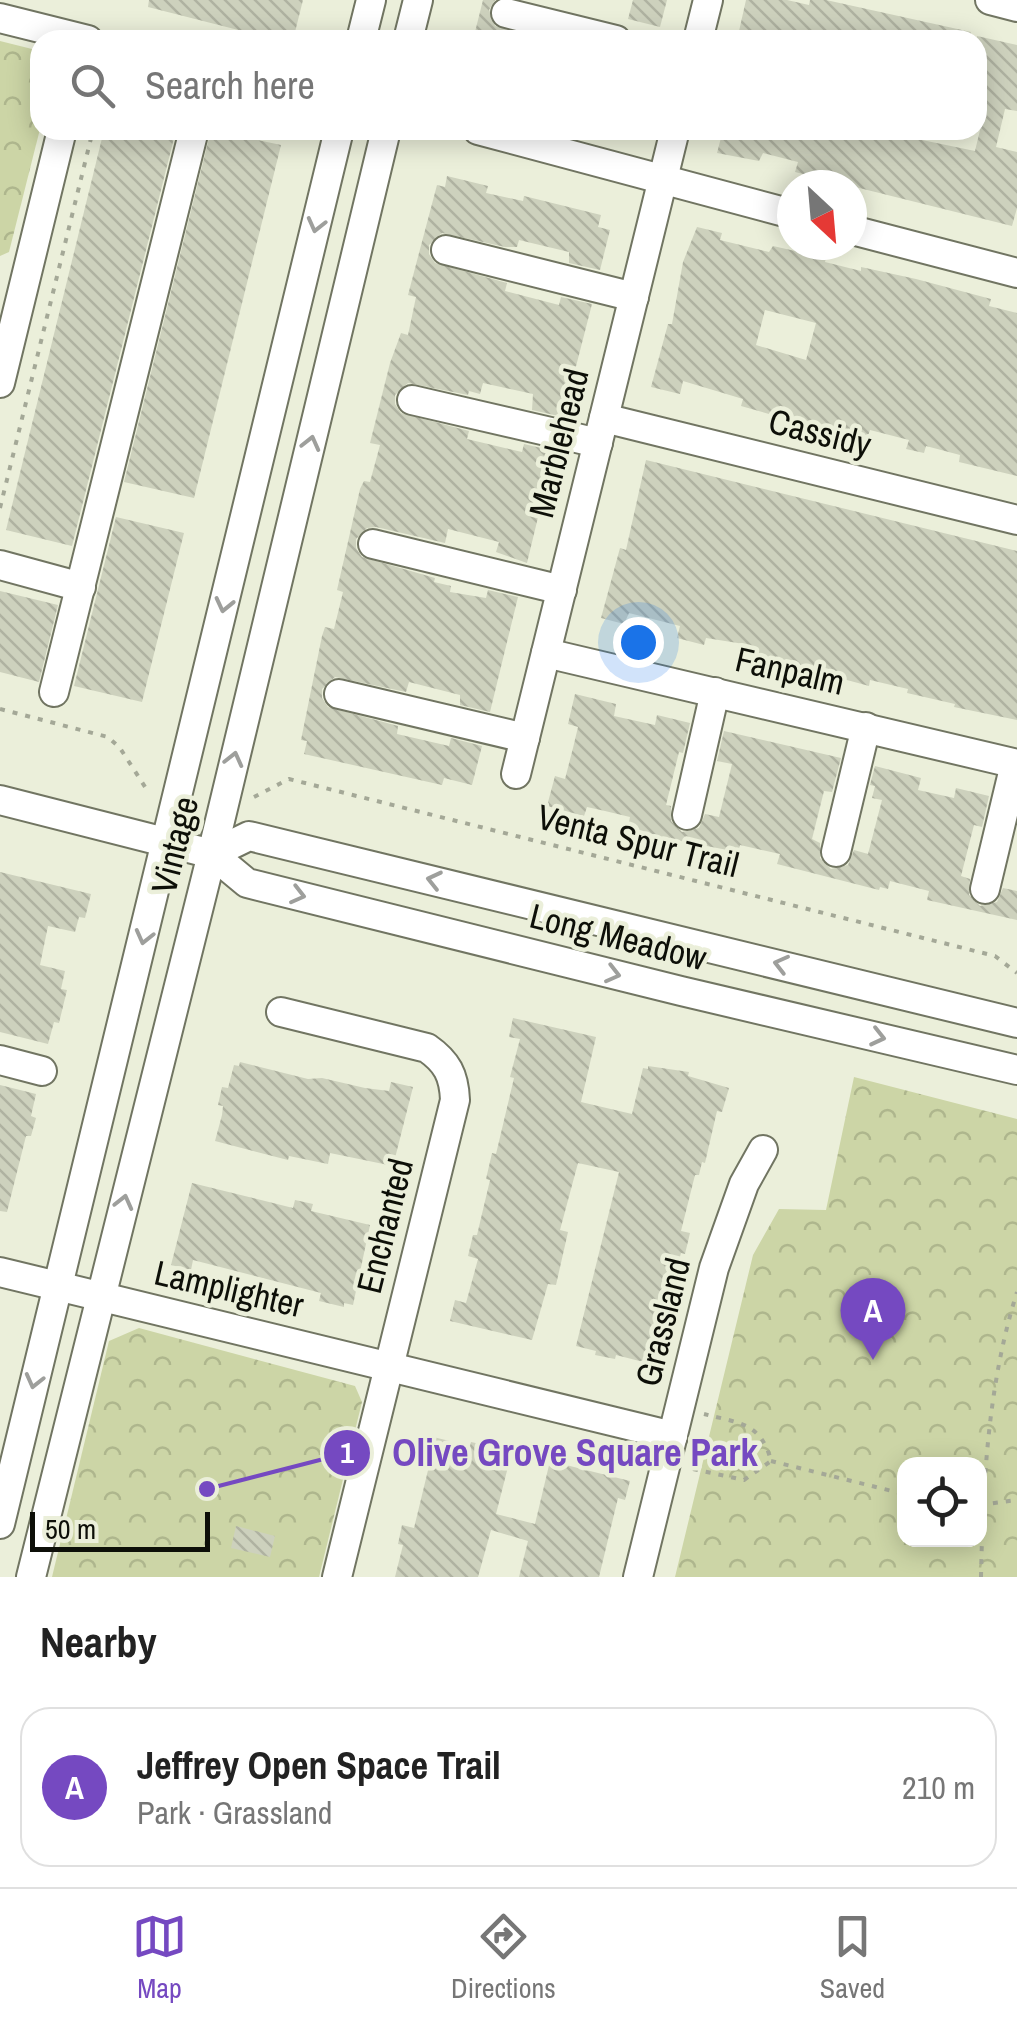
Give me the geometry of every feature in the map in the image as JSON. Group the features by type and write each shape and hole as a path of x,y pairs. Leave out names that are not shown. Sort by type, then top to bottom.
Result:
{"street":[{"path":"364,30 372,0"},
{"path":"410,30 418,0"},
{"path":"700,30 708,0"},
{"path":"990,0 1017,7"},
{"path":"506,13 575,30"},
{"path":"0,18 46,30"},
{"path":"0,383 12,285 59,140"},
{"path":"54,692 192,140"},
{"name":"Vintage","path":"0,1524 337,140"},
{"name":"Vintage","path":"30,1577 212,854 384,140"},
{"path":"516,140 777,210"},
{"name":"Marblehead","path":"516,774 673,140"},
{"path":"867,234 1017,274"},
{"path":"446,250 634,297"},
{"name":"Cassidy","path":"412,400 601,431 1017,520"},
{"path":"373,544 562,590"},
{"path":"0,565 81,586"},
{"name":"Fanpalm","path":"546,653 1016,764"},
{"path":"686,815 715,692"},
{"path":"339,694 525,738"},
{"path":"836,852 866,727"},
{"path":"985,888 1016,764"},
{"name":"Long Meadow","path":"0,800 212,854 247,883 1017,1070"},
{"name":"Long Meadow","path":"212,854 250,836 1017,1023"},
{"name":"Enchanted","path":"281,1012 426,1048 450,1070 454,1100 337,1577"},
{"path":"0,1060 42,1070"},
{"name":"Grassland","path":"638,1577 725,1234 762,1150"},
{"name":"Lamplighter","path":"0,1272 389,1366 670,1448"}],"path":[{"path":"0,508 92,140"},
{"path":"0,709 108,738 120,748 150,793"},
{"name":"Venta Spur Trail","path":"246,802 289,779 994,956 1017,973"},
{"path":"987,1457 996,1383 1017,1292"},
{"path":"680,1408 758,1432 771,1462"},
{"path":"670,1448 726,1478 744,1480 771,1462 897,1492"},
{"path":"987,1504 1017,1500"},
{"path":"981,1547 981,1577"}],"green space":[{"path":"0,41 30,48 30,140 37,140 9,252 0,256"},
{"path":"854,1077 1017,1119 1017,1577 675,1577 753,1255 779,1209 826,1210"},
{"path":"139,1328 355,1386 362,1402 319,1577 52,1577 109,1341"}],"building":[{"path":"149,0 303,0 296,30 239,30 148,7"},
{"path":"483,0 495,0 489,10 495,26 509,30 476,30"},
{"path":"633,0 667,0 660,27 628,19"},
{"path":"746,0 787,0 809,5 810,0 826,0 962,30 739,30"},
{"path":"987,38 1017,45 1017,111 1005,109 996,147 1017,152 1017,208 1012,226 867,190 867,170 796,170 798,162 763,153 759,161 717,153 720,140 922,140 975,151 978,140 987,140"},
{"path":"102,140 174,140 72,546 6,530"},
{"path":"209,140 258,140 281,145 194,498 124,482"},
{"path":"447,176 488,186 486,193 523,201 524,196 601,215 598,227 610,230 600,270 569,263 569,252 519,240 517,247 505,247 442,233 429,245 435,263 507,283 505,291 559,305 561,297 592,304 563,417 532,410 533,394 483,383 480,394 408,383 395,395 401,413 469,431 467,439 522,452 524,444 554,451 527,563 496,552 499,542 448,529 445,543 376,527 367,528 356,539 362,557 435,578 434,582 451,586 450,592 486,598 488,590 518,597 490,712 460,705 460,695 409,682 406,692 335,677 322,689 328,707 398,726 397,734 449,746 451,738 482,746 472,785 444,778 442,785 304,754 307,741 301,740 322,636 325,627 334,629 343,592 337,590 360,489 364,481 370,482 380,445 370,443 390,363 401,333 408,335 416,297 408,295 437,185 445,187"},
{"path":"697,227 722,233 720,240 769,252 777,247 777,260 826,260 991,299 989,306 1017,313 1017,476 959,462 960,455 926,446 924,453 906,449 909,440 870,430 867,439 811,426 741,406 743,399 683,381 680,394 651,387 668,324 672,324 683,262","holes":["765,310 816,323 806,360 756,345"]},
{"path":"646,460 1017,551 1017,720 954,707 955,704 907,693 908,689 870,680 869,686 788,664 742,651 744,644 706,638 704,645 677,638 680,626 629,613 624,624 601,618 620,548 626,550"},
{"path":"116,517 184,533 142,702 74,686"},
{"path":"0,591 58,605 39,682 0,672"},
{"path":"575,694 616,704 614,716 655,725 657,715 690,723 666,805 671,806 671,821 682,832 699,828 705,814 719,817 732,764 717,761 724,731 841,758 832,792 824,791 812,839 820,843 820,858 831,869 848,865 854,850 868,854 882,800 872,798 875,786 870,785 875,766 921,778 918,790 954,798 956,788 989,796 982,827 974,825 961,876 970,879 969,895 980,906 997,902 1003,888 1017,891 1017,920 927,900 929,891 890,881 888,889 879,890 777,864 780,854 740,845 738,852 670,839 628,827 630,817 587,807 584,816 547,806 555,776 565,779 573,748 578,727 568,724"},
{"path":"0,872 91,894 85,918 79,917 75,932 48,926 40,965 65,971 61,989 67,990 59,1023 54,1022 48,1044 0,1032"},
{"path":"513,1018 596,1037 581,1102 632,1114 643,1068 648,1066 689,1072 688,1076 729,1088 722,1112 717,1111 705,1163 702,1162 699,1175 695,1175 681,1231 690,1233 658,1340 664,1341 659,1366 616,1355 615,1359 595,1355 596,1351 576,1346 619,1172 578,1163 560,1230 568,1232 556,1285 548,1284 532,1340 450,1321 455,1300 466,1303 478,1259 468,1256 473,1235 477,1235 492,1153 496,1154 514,1078 510,1077 520,1039 509,1037"},
{"path":"240,1062 365,1088 389,1091 391,1082 413,1087 393,1166 330,1153 328,1164 289,1156 288,1160 215,1141 222,1115 223,1106 218,1105 222,1087 228,1088 234,1065 239,1066"},
{"path":"0,1085 36,1094 31,1116 36,1118 31,1136 26,1136 7,1212 0,1211"},
{"path":"192,1183 293,1208 295,1200 313,1204 311,1211 370,1225 353,1305 344,1303 344,1307 319,1301 321,1293 193,1260 191,1270 171,1265"},
{"path":"425,1435 512,1451 496,1514 535,1524 550,1461 630,1481 625,1500 618,1498 599,1577 519,1577 528,1541 491,1530 478,1577 395,1577 403,1545 398,1544 402,1525 414,1528 430,1462 419,1459"},
{"path":"236,1526 275,1536 270,1557 231,1548"}],"place":[{"name":"Jeffrey Open Space Trail","path":"873,1360"},
{"name":"Olive Grove Square Park","path":"207,1489"}]}
